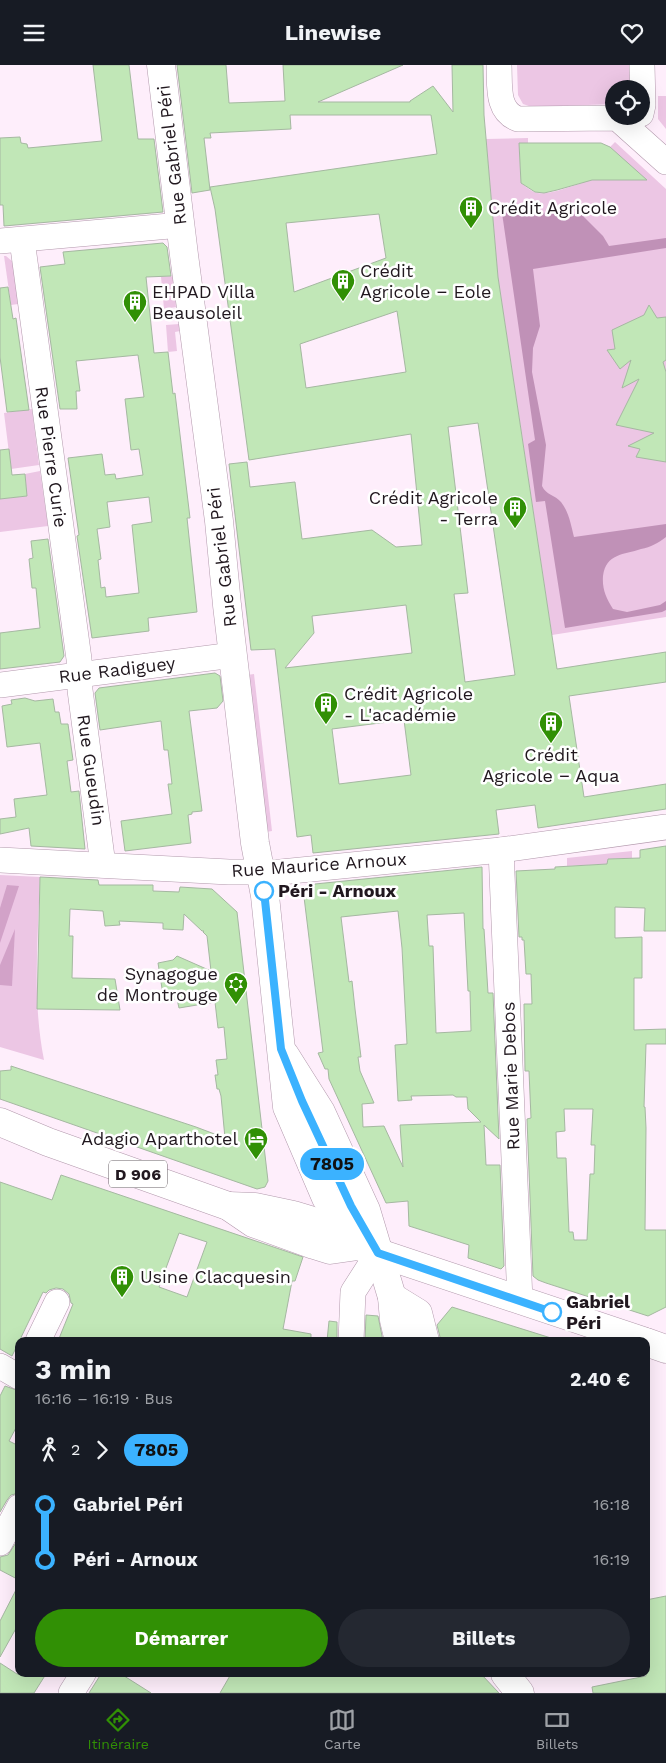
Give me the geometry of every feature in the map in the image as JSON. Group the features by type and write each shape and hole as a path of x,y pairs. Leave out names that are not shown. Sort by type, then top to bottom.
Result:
{"main road":[{"name":"Rue Gabriel Péri","path":"162,65 219,521 233,655 255,843 261,872 287,1107 326,1198 368,1250"},
{"name":"D 906","path":"0,1122 48,1142 228,1206 253,1223 314,1245 330,1250 368,1250 631,1337"},
{"name":"D 906","path":"0,1132 48,1142"},
{"path":"368,1250 392,1297 398,1337"},
{"path":"392,1297 418,1313 424,1337"},
{"path":"650,1344 666,1349"},
{"path":"507,1677 520,1693"}],"street":[{"path":"500,65 501,101 503,107 512,117 518,119 605,118"},
{"path":"642,65 642,80"},
{"path":"640,125 666,162"},
{"path":"11,241 181,225"},
{"name":"Rue Pierre Curie","path":"11,241 80,675"},
{"name":"Rue Radiguey","path":"0,685 233,655"},
{"name":"Rue Gueudin","path":"80,675 80,690 103,865"},
{"name":"Rue Maurice Arnoux","path":"0,860 261,872 501,849 666,827"},
{"name":"Rue Marie Debos","path":"501,849 520,1301"},
{"path":"351,1337 353,1292 368,1250"},
{"path":"40,1337 57,1302"},
{"path":"0,1366 15,1375"},
{"path":"0,1543 15,1515"},
{"path":"72,1693 81,1677"}],"shaded area":[{"path":"517,65 634,65 634,80 605,80 605,104 532,107 523,104 518,95"},
{"path":"658,96 666,96 666,129 658,119"},
{"path":"528,138 528,143 519,144 521,183 534,192 545,193 558,190 582,183 582,180 642,176 610,147 615,142 666,189 666,617 552,635 498,277 486,139"},
{"path":"502,213 581,214 603,236 609,246 666,238 666,248 533,269 540,326 533,348 532,372 546,445 542,486 564,506 574,537 666,524 666,537 651,546 622,554 612,559 605,568 603,576 605,593 613,609 627,612 660,605 666,601 666,610 662,612 565,628 545,501 536,502 528,444 535,440"},
{"path":"4,256 13,262 18,304 11,305"},
{"path":"173,276 176,307 164,309 161,277"},
{"path":"179,324 180,331 175,332 177,351 168,352 166,325"},
{"path":"32,409 39,465 11,469 4,413"},
{"path":"40,471 48,526 0,532 0,499 27,496 25,474"},
{"path":"254,674 272,831 266,832 247,675"},
{"path":"632,851 632,858 608,859 607,864 567,866 567,858"},
{"path":"0,875 40,877 37,992 40,1037 44,1060 0,1047"},
{"path":"7,885 19,886 0,943 0,908"},
{"path":"15,929 12,986 0,985 0,965"}],"building":[{"path":"93,65 129,65 138,139 154,139 163,212 4,226 3,205 0,205 0,138 20,137 21,143 27,144 28,148 102,141"},
{"path":"177,65 226,65 229,103 285,101 283,65 403,65 318,102 410,102 433,86 453,112 452,65 483,65 484,115 498,277 557,669 666,652 666,682 569,696 584,797 666,784 666,809 538,828 535,805 496,810 499,834 313,853 311,835 297,837 275,649 251,650 229,464 247,462 250,487 295,482 302,539 372,530 396,547 422,545 411,434 249,460 215,209 210,187 437,154 431,115 290,115 291,129 210,133 211,138 204,138 210,190 192,193","holes":["379,214 386,258 294,292 286,223","397,311 406,372 306,388 300,344","478,423 515,675 465,682 454,594 468,593 448,427","406,605 412,653 285,668 314,633 312,616","404,720 411,775 339,784 332,729"]},
{"path":"519,143 601,143 610,147 647,180 592,180 544,193 535,192 521,183"},
{"path":"163,243 167,247 171,276 146,277 154,353 168,352 173,394 175,393 190,518 187,518 197,612 148,618 149,631 92,638 68,458 102,454 105,475 115,474 116,479 143,475 139,449 131,450 125,399 144,397 138,355 76,361 80,391 76,391 77,409 60,409 40,267 65,264 63,252","holes":["149,497 152,522 132,525 139,593 106,597 105,587 101,588 98,560 101,559 97,529 110,527 107,502"]},
{"path":"8,287 13,319 16,318 29,410 7,412 0,357 0,288"},
{"path":"649,305 657,318 666,317 666,360 663,362 666,372 666,462 636,457 640,449 628,446 654,433 616,425 639,379 622,388 631,360 620,369 607,350 615,349 612,330 644,315"},
{"path":"9,449 12,475 25,474 27,496 0,499 0,450"},
{"path":"48,539 64,656 60,662 0,669 0,633 40,628 36,588 32,588 29,559 33,558 31,541"},
{"path":"215,673 220,676 223,701 217,708 189,711 202,811 192,812 192,814 188,815 191,843 125,851 121,821 172,814 168,784 172,784 168,750 164,750 161,721 100,730 95,693 99,688"},
{"path":"25,698 35,701 53,699 55,712 59,712 61,724 68,724 73,760 67,761 71,792 79,791 85,849 31,846 29,828 0,834 0,819 16,817 14,799 47,795 40,743 7,747 2,706 12,704 11,700"},
{"path":"666,846 666,931 644,931 645,908 615,907 615,938 642,937 642,978 634,978 634,1030 666,1029 666,1044 646,1044 644,1107 646,1128 645,1230 666,1230 666,1307 648,1316 546,1283 533,1276 527,1119 531,1118 529,1071 525,1071 524,1004 532,1004 531,974 526,974 524,940 522,940 522,937 519,937 516,871 607,864 608,859 640,858 640,850","holes":["564,1109 593,1109 591,1145 595,1145 594,1174 590,1174 587,1240 574,1240 573,1232 569,1232 566,1158 557,1158 556,1132 565,1131"]},
{"path":"482,867 483,929 488,993 493,993 499,1139 484,1125 486,1165 500,1165 504,1266 501,1269 468,1258 469,1245 409,1226 408,1201 386,1203 329,1079 328,1069 325,1069 318,1053 323,1052 304,897 315,884","holes":["398,911 407,1044 395,1045 398,1101 412,1100 411,1096 453,1095 456,1097 467,1097 468,1109 481,1122 400,1125 403,1167 384,1126 363,1127 362,1104 374,1103 360,1071 358,1057 361,1057 352,981 349,982 341,917","464,913 471,1031 436,1033 433,946 429,946 427,915"]},
{"path":"40,877 98,880 99,885 153,885 153,891 179,892 180,887 212,889 237,912 268,1181 265,1187 257,1189 0,1099 0,1071 11,1070 11,1066 225,1138 221,1096 219,1089 217,1089 215,1075 218,1075 216,1060 227,1059 224,1027 218,1028 215,1002 179,1008 177,999 164,1001 158,963 173,960 177,956 211,971 207,936 204,931 184,914 183,930 163,929 163,923 119,921 120,925 105,926 103,911 70,909 69,936 73,936 72,978 115,979 120,1010 37,1009"},
{"path":"61,1175 303,1257 295,1281 292,1281 283,1329 311,1334 311,1337 60,1337 73,1304 69,1294 63,1289 56,1288 46,1293 43,1292 21,1337 15,1337 15,1350 12,1356 0,1349 0,1182 52,1200","holes":["179,1233 207,1242 187,1297 159,1287"]},
{"path":"452,1307 548,1337 440,1337 437,1325"},
{"path":"366,1315 378,1316 382,1337 365,1337"},
{"path":"329,1321 337,1322 337,1337 327,1337"},
{"path":"5,1386 15,1390 15,1430 9,1441 15,1444 15,1494 11,1495 0,1512 0,1396"},
{"path":"15,1544 15,1578 0,1570 0,1557 8,1555"},
{"path":"15,1592 15,1630 0,1657 0,1621"},
{"path":"666,1596 666,1693 593,1693 592,1687 641,1677 650,1677 650,1599"},
{"path":"0,1663 15,1673 15,1677 44,1677 34,1693 0,1693"},
{"path":"99,1677 126,1677 151,1693 89,1693"},
{"path":"229,1677 484,1677 499,1693 220,1693"}],"bus line":[{"name":"7805","path":"264,891 281,1049 302,1101 351,1206 378,1253 552,1312"}],"place":[{"name":"Crédit Agricole","path":"471,229"},
{"name":"Crédit Agricole − Eole","path":"343,302"},
{"name":"EHPAD Villa Beausoleil","path":"135,323"},
{"name":"Crédit Agricole - Terra","path":"515,529"},
{"name":"Crédit Agricole - L'académie","path":"326,725"},
{"name":"Crédit Agricole − Aqua","path":"551,744"},
{"name":"Péri - Arnoux","path":"264,891"},
{"name":"Synagogue de Montrouge","path":"236,1005"},
{"name":"Adagio Aparthotel","path":"256,1160"},
{"name":"Usine Clacquesin","path":"122,1298"},
{"name":"Gabriel Péri","path":"552,1312"}]}
